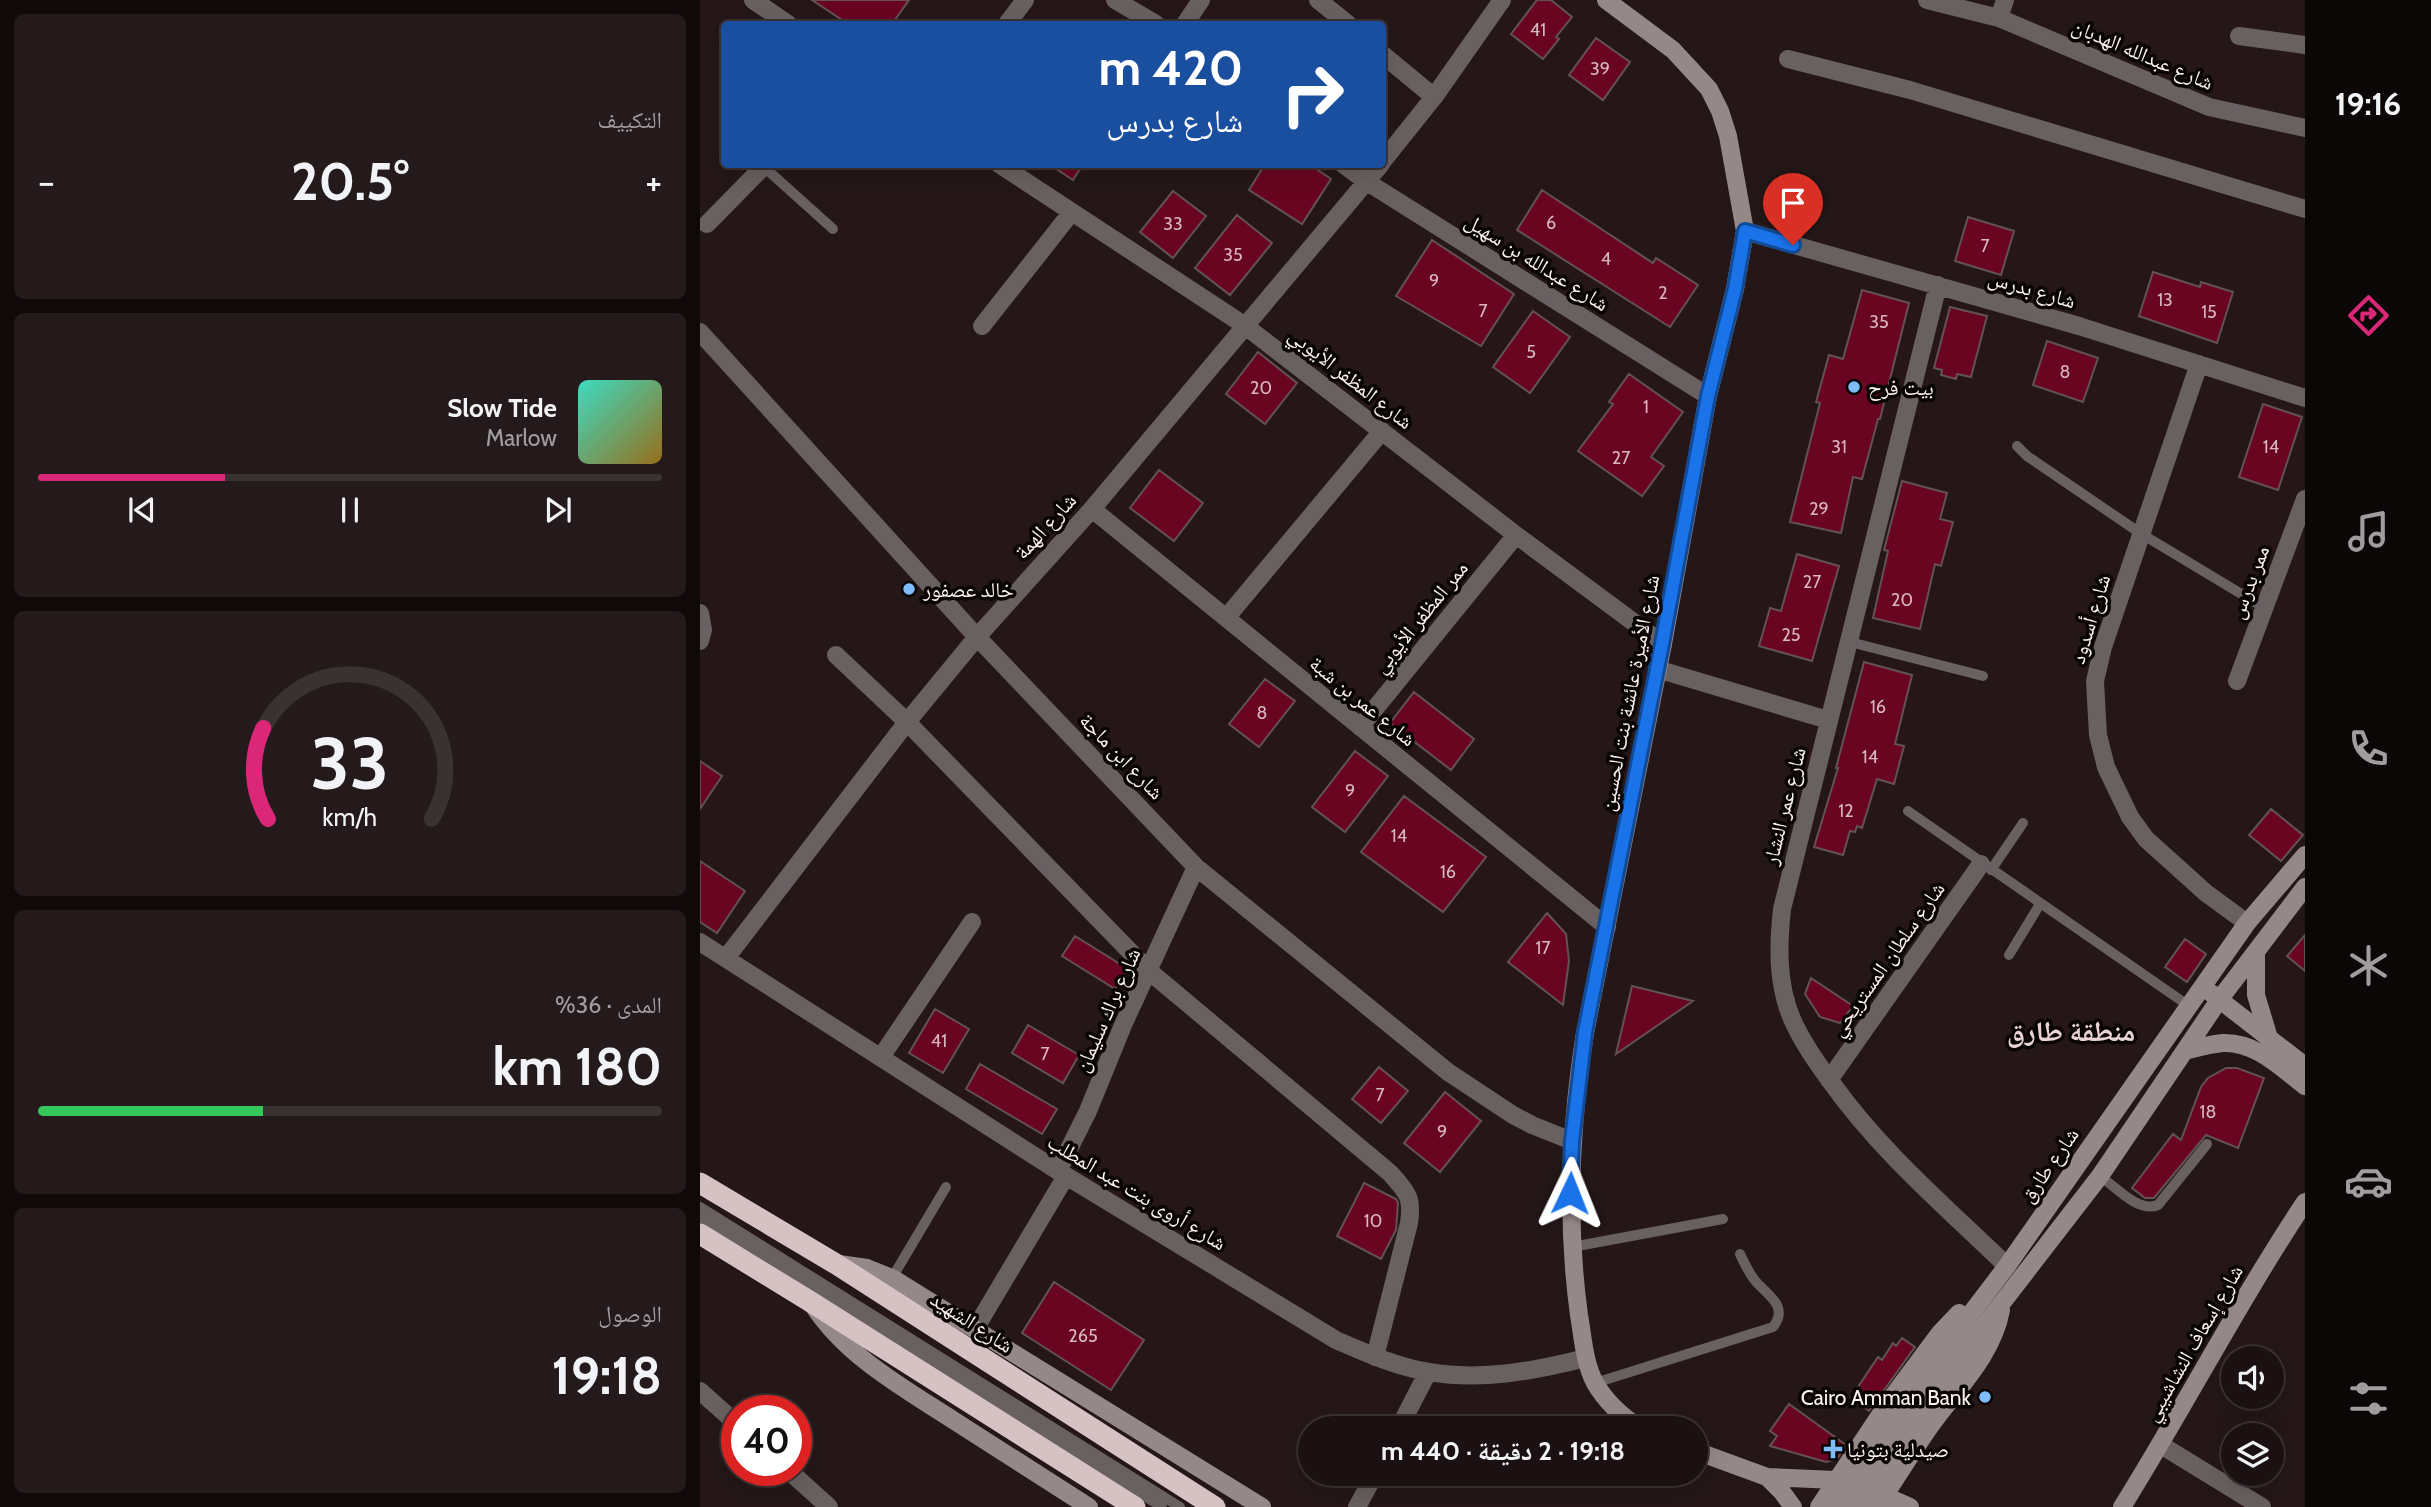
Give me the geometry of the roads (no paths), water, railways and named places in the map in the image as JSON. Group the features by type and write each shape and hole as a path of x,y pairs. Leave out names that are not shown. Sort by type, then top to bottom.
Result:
{"highway":[{"name":"شارع الشهيد","path":"700,1183 836,1264 1215,1507"},
{"path":"700,1234 1135,1507"}],"street":[{"path":"753,0 784,21"},
{"path":"1009,21 1025,0"},
{"path":"1115,0 1151,21"},
{"path":"1187,21 1201,0"},
{"path":"1318,0 1344,21"},
{"name":"شارع الهمة","path":"1386,158 1434,97 1502,0"},
{"name":"شارع الأميرة عائشة بنت الحسين","path":"1606,0 1673,50 1709,89 1728,136 1745,231 1735,289 1708,396 1585,1032 1572,1141 1572,1247 1586,1358 1595,1383 1622,1416"},
{"name":"شارع عبدالله الهدبان","path":"1927,0 1999,18 2208,107 2305,128"},
{"path":"1999,18 2005,0"},
{"path":"2239,36 2305,45"},
{"path":"1386,57 1434,97"},
{"path":"1788,59 1910,90 2305,209"},
{"path":"707,224 763,168"},
{"name":"شارع المظفر الأيوبي","path":"1005,168 1244,325 1662,644"},
{"name":"شارع عبدالله بن سهيل","path":"1348,168 1708,396"},
{"name":"شارع الهمة","path":"726,958 906,722 977,637 1091,509 1378,168"},
{"path":"982,326 1071,213"},
{"name":"شارع بدرس","path":"1745,231 2079,326 2305,398"},
{"name":"شارع عمر النشار","path":"1938,285 1782,909 1778,946 1781,982 1791,1017 1807,1050 1868,1130 2007,1266"},
{"name":"شارع ابن ماجة","path":"700,332 977,637 1196,867 1448,1072 1513,1115 1572,1141"},
{"name":"شارع أسدود","path":"2199,364 2103,647 2095,681 2098,735 2106,767 2130,817 2146,839 2206,893 2247,923"},
{"path":"1226,618 1382,431"},
{"name":"ممر بدرس","path":"2237,681 2305,499"},
{"name":"شارع عمر بن شبة","path":"1091,509 1607,927"},
{"name":"ممر المظفر الأيوبي","path":"1360,727 1516,535"},
{"path":"700,613 703,629 700,641"},
{"path":"836,656 906,722 1149,971 1390,1173 1405,1190 1411,1207 1409,1223 1376,1357"},
{"path":"1657,669 1828,720"},
{"name":"شارع طارق","path":"1839,1507 1903,1408 2007,1266 2247,923 2305,855"},
{"name":"شارع براك سليمان","path":"975,1329 1062,1173 1123,1025 1196,867"},
{"name":"شارع سلطان المستريحي","path":"1829,1080 1986,867"},
{"path":"1857,1507 1917,1417 2101,1176 2220,1000 2305,887"},
{"path":"881,1057 972,922"},
{"name":"شارع أروى بنت عبد المطلب","path":"700,942 1062,1173 1336,1340 1376,1357 1428,1372 1499,1375 1540,1370 1586,1358"},
{"path":"2257,951 2256,995 2269,1038"},
{"path":"2202,986 2305,1066"},
{"path":"2185,1051 2222,1043 2244,1046 2265,1055 2305,1086"},
{"name":"شارع إسعاف النشاشيبي","path":"2122,1507 2161,1446 2211,1354 2271,1253 2305,1202"},
{"path":"836,1264 867,1268 892,1278 1262,1507"},
{"path":"1819,1507 1890,1400 1940,1333 1966,1307 1983,1298"},
{"path":"811,1302 832,1330 875,1368 1089,1507"},
{"path":"1910,1507 1881,1502 1989,1345 1998,1325 2002,1303"},
{"path":"1405,1416 1428,1372"},
{"path":"700,1391 721,1410"},
{"path":"2161,1446 2262,1507"},
{"path":"1708,1455 1767,1477 1835,1480"},
{"path":"1767,1477 1793,1507"},
{"path":"806,1486 829,1507"},
{"path":"1357,1507 1368,1486"}],"lane":[{"path":"767,168 833,229"},
{"path":"2017,446 2027,456 2140,533 2263,607"},
{"path":"1850,642 1983,676"},
{"path":"1908,811 2189,1006"},
{"path":"1986,867 2022,823"},
{"path":"2009,955 2040,904"},
{"path":"2101,1176 2137,1203 2147,1208 2153,1207 2158,1205 2207,1144"},
{"path":"892,1278 946,1187"},
{"path":"700,1207 1180,1507"},
{"path":"700,1219 1162,1507"},
{"path":"1572,1247 1723,1220"},
{"path":"1595,1383 1773,1327 1780,1313 1777,1303 1752,1277 1740,1254"}],"place":[{"name":"بيت فرح","path":"1854,387"},
{"name":"خالد عصفور","path":"909,589"},
{"name":"Cairo Amman Bank","path":"1985,1397"},
{"name":"صيدلية بتونيا","path":"1833,1449"}],"district":[{"name":"منطقة طارق","path":"2071,1031"}]}
